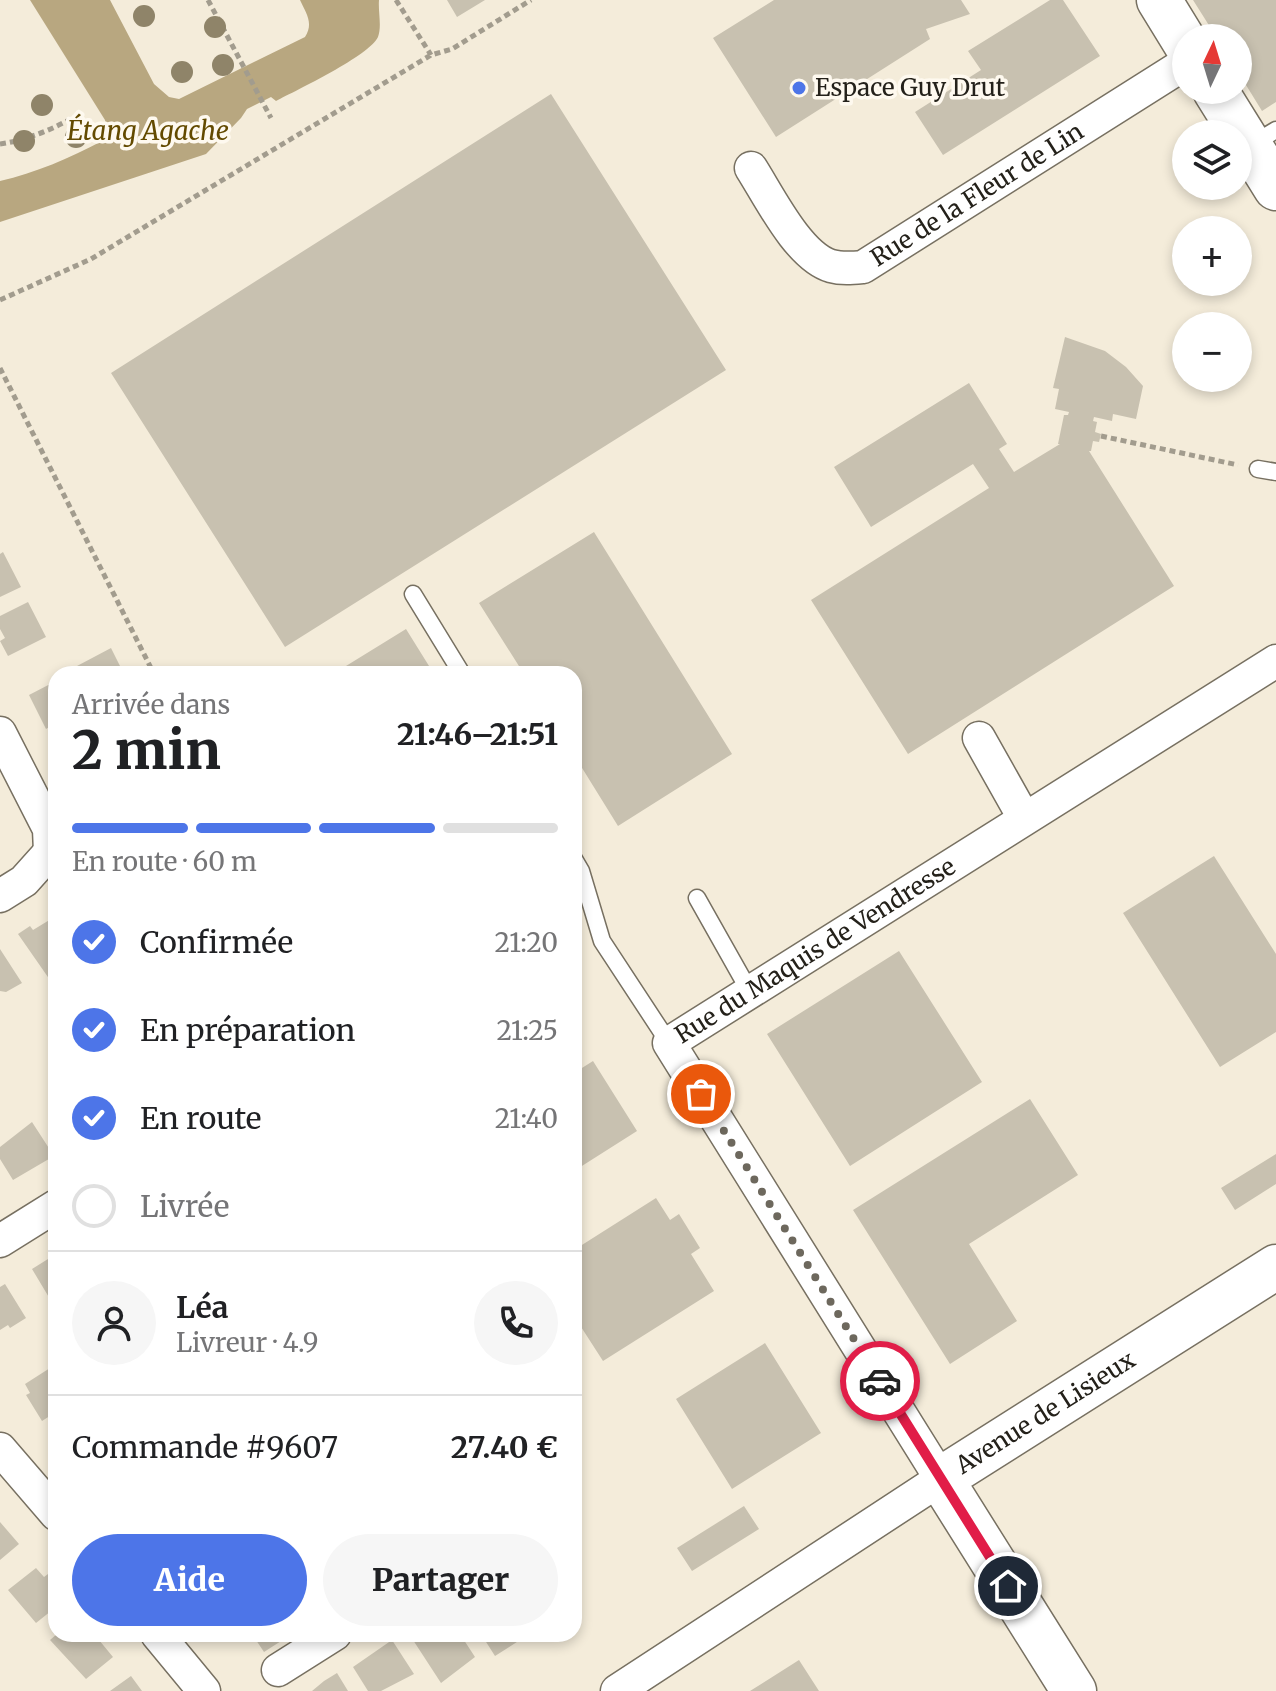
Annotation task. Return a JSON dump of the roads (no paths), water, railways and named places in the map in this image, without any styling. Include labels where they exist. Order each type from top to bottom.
[{"type":"main road","points":[[1159,0],[1174,24]]},
{"type":"main road","points":[[1229,104],[1263,138],[1276,188]]},
{"type":"main road","name":"Avenue de Lisieux","points":[[941,1479],[1276,1267]]},
{"type":"main road","points":[[941,1479],[1074,1691]]},
{"type":"street","name":"Rue de la Fleur de Lin","points":[[751,168],[802,245],[816,258],[829,266],[844,269],[863,267],[1172,72]]},
{"type":"street","name":"Rue du Maquis de Vendresse","points":[[941,1479],[669,1043],[1276,661]]},
{"type":"street","points":[[0,733],[48,827]]},
{"type":"street","points":[[979,738],[1024,818]]},
{"type":"street","points":[[0,896],[24,881],[48,858]]},
{"type":"street","points":[[0,1241],[48,1211]]},
{"type":"street","points":[[0,1449],[48,1505]]},
{"type":"street","name":"Avenue de Lisieux","points":[[617,1691],[941,1479]]},
{"type":"street","points":[[164,1642],[204,1691]]},
{"type":"street","points":[[278,1670],[322,1642]]},
{"type":"lane","points":[[1258,469],[1276,472]]},
{"type":"lane","points":[[413,594],[457,666]]},
{"type":"lane","points":[[582,874],[602,941],[669,1043]]},
{"type":"lane","points":[[697,898],[750,992]]},
{"type":"water","name":"Étang Agache","points":[[30,0],[110,0],[154,84],[169,97],[179,99],[305,37],[309,23],[300,0],[379,0],[380,28],[372,45],[347,63],[276,101],[271,97],[247,109],[206,154],[0,222],[0,181],[39,169],[102,141],[107,129],[105,120]]},
{"type":"place","name":"Espace Guy Drut","points":[[799,88]]}]
